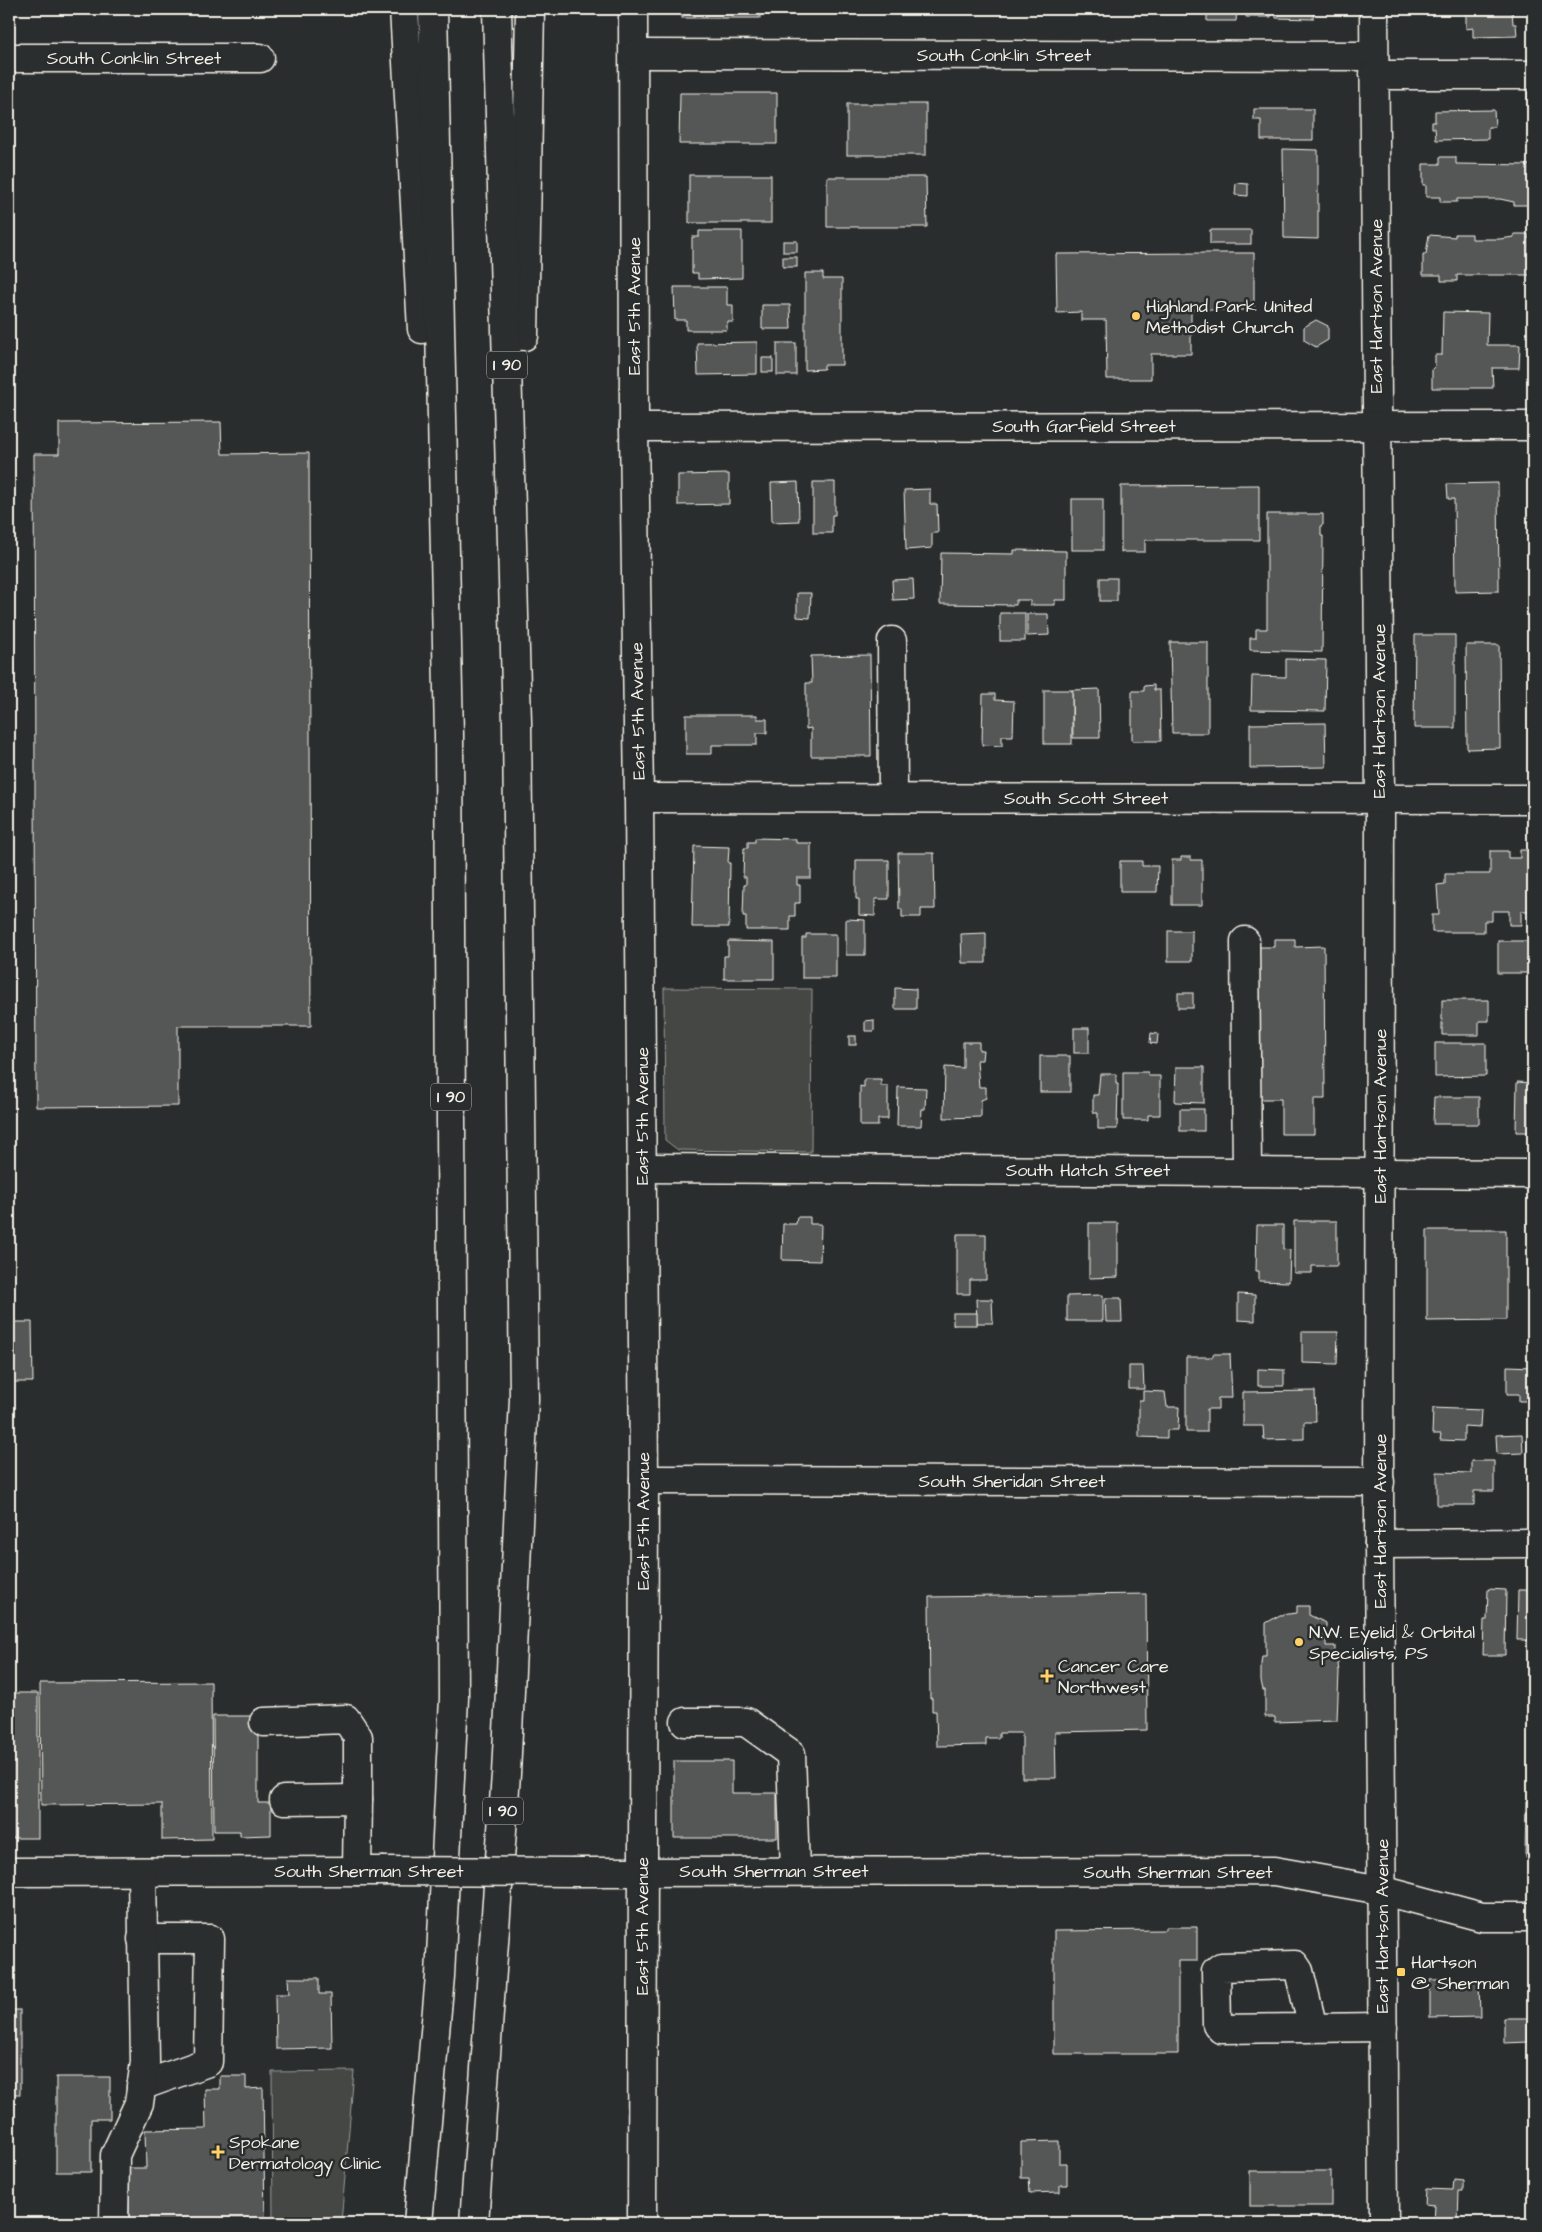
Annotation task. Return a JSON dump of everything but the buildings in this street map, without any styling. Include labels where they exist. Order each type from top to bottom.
[{"type":"main road","points":[[404,9],[413,188],[449,735]]},
{"type":"main road","name":"I 90","points":[[417,2223],[440,1976],[454,1698],[449,735],[433,9]]},
{"type":"main road","name":"I 90","points":[[474,2223],[506,1774],[523,1409],[516,722],[497,9]]},
{"type":"main road","points":[[516,722],[530,9]]},
{"type":"main road","name":"East 5th Avenue","points":[[633,9],[634,426],[644,1480],[641,1871],[642,2223]]},
{"type":"main road","name":"East Hartson Avenue","points":[[1374,9],[1380,798],[1379,1544],[1384,2223]]},
{"type":"main road","name":"South Conklin Street","points":[[634,54],[1374,66],[1533,75]]},
{"type":"main road","name":"South Conklin Street","points":[[9,58],[260,58]]},
{"type":"main road","name":"South Garfield Street","points":[[634,426],[1533,426]]},
{"type":"main road","points":[[892,641],[893,798]]},
{"type":"main road","name":"South Scott Street","points":[[639,798],[1533,799]]},
{"type":"main road","points":[[1245,941],[1247,1171]]},
{"type":"main road","name":"South Hatch Street","points":[[642,1168],[1533,1174]]},
{"type":"main road","name":"South Sheridan Street","points":[[644,1480],[1380,1482]]},
{"type":"main road","points":[[1379,1544],[1533,1543]]},
{"type":"main road","points":[[264,1722],[346,1719],[358,1737],[358,1800],[370,1871]]},
{"type":"main road","points":[[685,1722],[746,1722],[791,1754],[795,1871]]},
{"type":"main road","points":[[284,1800],[358,1800]]},
{"type":"main road","name":"South Sherman Street","points":[[9,1872],[1274,1871],[1381,1890],[1482,1917],[1533,1917]]},
{"type":"main road","points":[[114,2223],[115,2155],[138,2103],[145,2062],[142,1872]]},
{"type":"main road","points":[[141,2086],[208,2062],[210,1939],[142,1939]]},
{"type":"main road","points":[[1313,2028],[1383,2027]]},
{"type":"shaded area","points":[[664,988],[812,989],[811,1152],[678,1150],[665,1140]]},
{"type":"shaded area","points":[[354,2071],[341,2223],[273,2223],[272,2072]]},
{"type":"place","name":"Highland Park United Methodist Church","points":[[1136,316]]},
{"type":"place","name":"N.W. Eyelid & Orbital Specialists, PS","points":[[1299,1642]]},
{"type":"place","name":"Cancer Care Northwest","points":[[1047,1676]]},
{"type":"place","name":"Hartson @ Sherman","points":[[1401,1972]]},
{"type":"place","name":"Spokane Dermatology Clinic","points":[[218,2152]]}]
